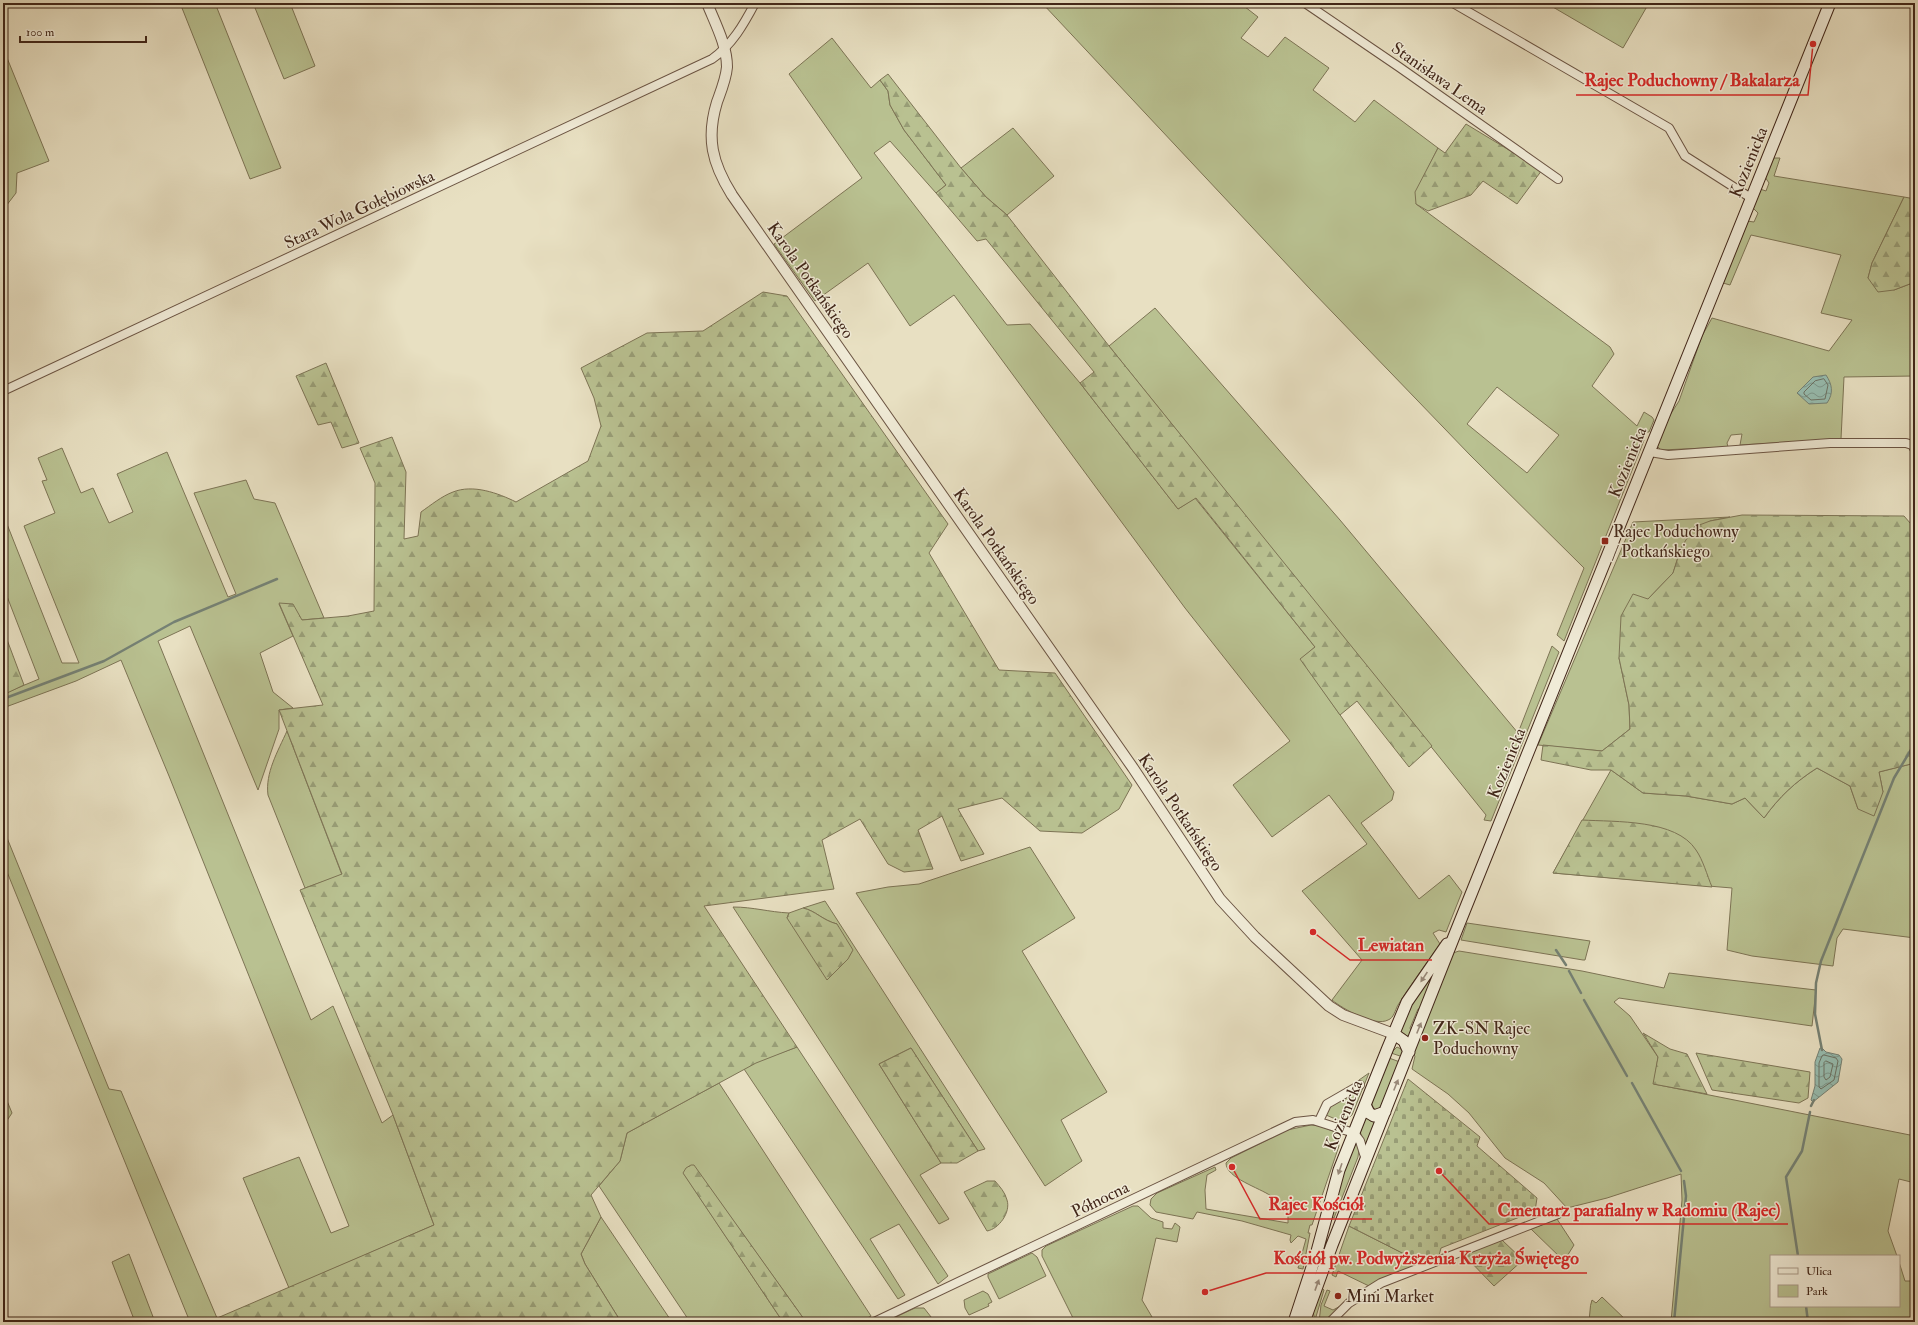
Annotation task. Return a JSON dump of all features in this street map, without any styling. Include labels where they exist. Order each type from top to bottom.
[{"type":"main road","name":"Kozienicka","points":[[1306,1320],[1366,1160],[1410,1052],[1455,934],[1830,3]]},
{"type":"main road","name":"Kozienicka","points":[[1294,1322],[1316,1255],[1333,1188],[1387,1050],[1407,1002],[1447,943],[1455,934]]},
{"type":"main road","points":[[1394,1034],[1404,1041],[1410,1052]]},
{"type":"main road","points":[[1387,1050],[1395,1043],[1404,1041]]},
{"type":"main road","points":[[1365,1105],[1369,1113],[1374,1116],[1385,1112]]},
{"type":"street","name":"Karola Potkańskiego","points":[[707,3],[725,51],[727,68],[711,126],[711,143],[720,174],[732,195],[1133,768],[1220,899],[1255,937],[1329,1006],[1343,1015],[1394,1034]]},
{"type":"street","points":[[725,51],[746,21],[755,3]]},
{"type":"street","name":"Stanisława Lema","points":[[1304,3],[1399,67],[1558,180]]},
{"type":"street","points":[[1453,3],[1669,128],[1685,156],[1751,198]]},
{"type":"street","name":"Stara Wola Gołębiowska","points":[[3,391],[451,183],[712,59],[725,51]]},
{"type":"street","points":[[1650,452],[1668,455],[1830,443],[1906,443],[1912,445],[1915,450]]},
{"type":"street","points":[[1372,1027],[1383,1038],[1387,1050]]},
{"type":"street","points":[[1319,1121],[1327,1104],[1360,1085]]},
{"type":"street","name":"Północna","points":[[874,1322],[1219,1160],[1287,1126],[1304,1121],[1319,1121],[1354,1133]]},
{"type":"street","points":[[1342,1129],[1349,1145]]},
{"type":"street","points":[[1354,1133],[1360,1142],[1366,1160]]},
{"type":"street","points":[[1330,1322],[1349,1303],[1381,1282],[1558,1214]]},
{"type":"green space","points":[[180,3],[215,3],[281,168],[250,179]]},
{"type":"green space","points":[[253,3],[290,3],[315,66],[284,79]]},
{"type":"green space","points":[[1042,3],[1240,3],[1258,17],[1241,38],[1268,57],[1285,37],[1329,68],[1313,90],[1355,122],[1374,100],[1438,148],[1427,170],[1416,204],[1610,347],[1614,354],[1592,386],[1637,426],[1644,412],[1654,420],[1649,432],[1643,432],[1641,438],[1644,440],[1641,448],[1564,641],[1557,635],[1584,568],[1470,455],[1310,289]],"holes":[[[1497,387],[1559,435],[1527,473],[1467,424]]]},
{"type":"green space","points":[[1546,3],[1649,3],[1623,48]]},
{"type":"green space","points":[[832,38],[871,88],[880,80],[888,91],[890,105],[904,130],[946,185],[936,193],[890,141],[874,153],[1007,325],[1030,324],[1080,383],[1178,509],[1195,498],[1315,647],[1301,659],[1394,792],[1392,800],[1361,823],[1419,899],[1449,875],[1462,892],[1446,932],[1439,930],[1433,933],[1440,944],[1408,989],[1390,1019],[1382,1022],[1367,1019],[1351,1012],[1332,1000],[1362,960],[1302,891],[1367,844],[1329,795],[1272,837],[1233,785],[1290,741],[1185,608],[954,295],[910,326],[868,263],[815,301],[774,244],[862,178],[789,74]]},
{"type":"green space","points":[[3,48],[49,161],[17,173],[16,193],[3,210]]},
{"type":"green space","points":[[888,74],[961,168],[986,197],[1007,215],[1109,346],[1432,746],[1409,767],[1357,701],[1340,715],[1300,659],[1315,647],[1196,498],[1178,509],[1080,383],[1094,372],[986,239],[977,241],[936,193],[946,185],[904,130],[890,105],[888,91],[880,80]]},
{"type":"green space","points":[[1466,124],[1542,170],[1517,204],[1483,181],[1471,195],[1428,211],[1416,204],[1415,192],[1438,148],[1445,153]]},
{"type":"green space","points":[[1013,128],[1054,176],[1007,215],[986,197],[961,168]]},
{"type":"green space","points":[[1773,158],[1780,158],[1774,176],[1904,197],[1872,263],[1868,278],[1894,290],[1915,282],[1915,376],[1844,377],[1841,439],[1740,445],[1742,434],[1731,435],[1727,443],[1728,447],[1661,450],[1657,446],[1670,415],[1679,401],[1702,336],[1712,318],[1829,351],[1852,320],[1821,313],[1841,255],[1751,235],[1730,285],[1723,283],[1747,221],[1754,222],[1758,213],[1753,208],[1760,189],[1766,191],[1769,183],[1765,177]]},
{"type":"green space","points":[[1904,197],[1915,199],[1915,282],[1894,290],[1878,292],[1868,278],[1872,263]]},
{"type":"green space","points":[[763,292],[787,296],[948,524],[929,553],[999,670],[1055,673],[1132,785],[1119,809],[1082,833],[1040,831],[1002,798],[958,809],[984,854],[961,861],[942,816],[918,830],[933,869],[904,872],[888,864],[860,819],[822,840],[834,889],[704,906],[797,1047],[756,1063],[627,1133],[620,1161],[591,1195],[601,1217],[581,1254],[585,1264],[621,1322],[208,1322],[434,1225],[393,1115],[300,890],[342,874],[279,710],[323,705],[279,603],[293,604],[302,620],[348,616],[374,611],[375,483],[360,448],[392,437],[406,472],[404,539],[418,536],[421,512],[441,498],[453,492],[477,489],[493,493],[516,502],[588,461],[601,426],[594,398],[581,368],[647,333],[703,331]]},
{"type":"green space","points":[[1155,308],[1340,520],[1518,733],[1552,646],[1559,652],[1491,821],[1484,820],[1486,815],[1109,346]]},
{"type":"green space","points":[[326,363],[359,443],[342,448],[331,422],[318,425],[296,376]]},
{"type":"green space","points":[[62,448],[81,493],[93,488],[109,523],[133,512],[117,474],[167,452],[228,597],[236,594],[194,493],[246,480],[254,499],[275,503],[324,618],[302,620],[279,604],[293,636],[260,653],[273,692],[293,708],[279,710],[279,729],[258,790],[190,626],[158,641],[311,1020],[333,1006],[382,1123],[393,1115],[434,1225],[289,1288],[243,1178],[299,1157],[331,1233],[349,1226],[121,660],[76,681],[3,708],[3,694],[39,679],[3,586],[3,514],[62,663],[79,663],[24,526],[55,513],[42,481],[47,480],[38,458]]},
{"type":"green space","points":[[1742,515],[1904,516],[1911,524],[1915,548],[1915,763],[1879,772],[1883,792],[1874,816],[1858,809],[1850,786],[1817,768],[1788,790],[1764,818],[1745,798],[1732,804],[1686,796],[1643,793],[1611,770],[1591,770],[1541,760],[1543,745],[1602,751],[1630,729],[1629,705],[1619,658],[1621,616],[1633,594],[1648,599],[1673,573],[1681,548],[1694,527],[1710,521]]},
{"type":"green space","points":[[1730,517],[1710,521],[1681,548],[1673,573],[1648,599],[1619,658],[1629,705],[1630,729],[1602,751],[1538,745],[1633,522]]},
{"type":"green space","points":[[3,629],[24,685],[5,694],[3,689]]},
{"type":"green space","points":[[287,731],[342,875],[305,888],[268,795],[268,779],[270,770]]},
{"type":"green space","points":[[1915,763],[1915,938],[1843,929],[1837,938],[1833,966],[1752,956],[1727,950],[1732,888],[1553,873],[1611,770],[1643,793],[1686,796],[1732,804],[1745,798],[1764,818],[1788,790],[1817,768],[1850,786],[1858,809],[1883,792],[1879,772]]},
{"type":"green space","points":[[1582,820],[1644,824],[1660,827],[1675,833],[1687,840],[1696,850],[1703,863],[1712,887],[1553,873]]},
{"type":"green space","points":[[3,828],[109,1089],[121,1091],[217,1318],[208,1322],[190,1322],[3,862]]},
{"type":"green space","points":[[1030,847],[1075,918],[1022,951],[1107,1092],[1061,1120],[1082,1161],[1045,1186],[856,893],[888,887],[919,884]]},
{"type":"green space","points":[[825,901],[985,1149],[978,1151],[911,1048],[879,1064],[941,1163],[920,1175],[949,1219],[939,1224],[733,907],[789,913],[787,918],[837,924],[803,908]]},
{"type":"green space","points":[[803,908],[837,924],[853,950],[848,959],[827,980],[787,918],[789,913]]},
{"type":"green space","points":[[1467,923],[1590,941],[1585,960],[1583,960],[1461,940]]},
{"type":"green space","points":[[1459,951],[1582,971],[1664,988],[1669,973],[1816,990],[1812,1026],[1619,998],[1614,1002],[1630,1016],[1658,1057],[1654,1084],[1915,1136],[1915,1183],[1899,1179],[1888,1231],[1897,1255],[1770,1255],[1770,1307],[1900,1307],[1900,1265],[1905,1281],[1915,1281],[1915,1322],[1671,1322],[1682,1200],[1681,1174],[1607,1198],[1567,1208],[1544,1183],[1505,1158],[1469,1113],[1448,1094],[1412,1069],[1415,1056],[1413,1054],[1453,953]]},
{"type":"green space","points":[[1429,979],[1432,981],[1423,1007],[1418,1009],[1410,1028],[1412,1033],[1410,1038],[1400,1031],[1412,1001]]},
{"type":"green space","points":[[1643,1033],[1670,1049],[1687,1054],[1707,1094],[1653,1084],[1658,1057]]},
{"type":"green space","points":[[797,1047],[948,1276],[938,1284],[899,1224],[870,1239],[905,1295],[898,1299],[744,1069],[756,1062]]},
{"type":"green space","points":[[1397,1047],[1403,1050],[1403,1057],[1391,1053]]},
{"type":"green space","points":[[911,1048],[978,1151],[957,1163],[941,1163],[879,1064]]},
{"type":"green space","points":[[1696,1053],[1810,1072],[1808,1098],[1799,1103],[1712,1090]]},
{"type":"green space","points":[[1389,1058],[1400,1062],[1380,1108],[1376,1110],[1371,1102]]},
{"type":"green space","points":[[1369,1073],[1363,1088],[1359,1080]]},
{"type":"green space","points":[[1408,1079],[1480,1137],[1477,1146],[1537,1198],[1535,1211],[1441,1248],[1438,1259],[1429,1258],[1424,1264],[1349,1226]]},
{"type":"green space","points":[[719,1083],[871,1316],[860,1322],[806,1322],[694,1166],[684,1174],[783,1322],[690,1322],[599,1186],[620,1161],[627,1133]]},
{"type":"green space","points":[[1363,1088],[1352,1115],[1346,1120],[1340,1121],[1326,1115],[1329,1106]]},
{"type":"green space","points":[[3,1091],[12,1113],[4,1125],[3,1122]]},
{"type":"green space","points":[[1366,1117],[1370,1121],[1376,1120],[1366,1145],[1360,1132]]},
{"type":"green space","points":[[1311,1125],[1320,1126],[1335,1132],[1334,1135],[1338,1139],[1339,1146],[1312,1225],[1310,1225],[1308,1233],[1310,1233],[1303,1269],[1298,1268],[1306,1239],[1298,1236],[1291,1243],[1291,1235],[1242,1221],[1197,1212],[1193,1219],[1156,1212],[1150,1205],[1151,1199],[1157,1193],[1215,1167],[1216,1170],[1207,1175],[1205,1190],[1206,1209],[1288,1223],[1288,1211],[1284,1207],[1271,1196],[1237,1178],[1227,1168],[1226,1163],[1231,1158],[1287,1130]]},
{"type":"green space","points":[[1356,1140],[1359,1149],[1358,1157],[1334,1218],[1331,1216],[1339,1186]]},
{"type":"green space","points":[[694,1165],[806,1322],[783,1322],[683,1173],[686,1168]]},
{"type":"green space","points":[[987,1181],[995,1181],[1005,1194],[1008,1205],[1006,1215],[1000,1223],[996,1227],[987,1231],[964,1192]]},
{"type":"green space","points":[[1133,1206],[1138,1206],[1151,1218],[1163,1222],[1163,1228],[1172,1229],[1175,1223],[1180,1227],[1177,1242],[1156,1238],[1142,1300],[1155,1322],[1075,1322],[1042,1256],[1042,1250],[1046,1246]]},
{"type":"green space","points":[[601,1217],[672,1322],[621,1322],[585,1264],[581,1254]]},
{"type":"green space","points":[[1557,1219],[1574,1245],[1564,1261],[1531,1229]]},
{"type":"green space","points":[[1349,1226],[1424,1264],[1369,1286],[1338,1271],[1336,1277],[1332,1275]]},
{"type":"green space","points":[[1502,1240],[1523,1260],[1494,1286],[1463,1254]]},
{"type":"green space","points":[[1032,1253],[1037,1257],[1046,1276],[999,1299],[988,1277],[988,1274]]},
{"type":"green space","points":[[129,1254],[155,1322],[135,1322],[112,1262]]},
{"type":"green space","points":[[1321,1287],[1324,1290],[1315,1320],[1313,1312]]},
{"type":"green space","points":[[1327,1290],[1330,1291],[1324,1306],[1333,1310],[1346,1303],[1327,1322],[1319,1322],[1321,1305]]},
{"type":"green space","points":[[983,1291],[988,1294],[992,1302],[988,1304],[989,1306],[969,1315],[965,1308],[964,1300]]},
{"type":"green space","points":[[1602,1297],[1628,1322],[1588,1322],[1592,1300],[1596,1303]]},
{"type":"green space","points":[[915,1308],[924,1308],[935,1322],[885,1322]]},
{"type":"water","points":[[1826,375],[1830,382],[1831,389],[1831,396],[1827,403],[1809,404],[1797,393],[1813,377]]},
{"type":"water","points":[[1820,1048],[1826,1052],[1839,1055],[1842,1059],[1838,1082],[1813,1102],[1811,1100],[1815,1086],[1815,1062]]},
{"type":"waterway","points":[[3,699],[104,661],[174,622],[277,579]]},
{"type":"waterway","points":[[1822,1050],[1815,1014],[1816,983],[1821,961],[1894,778],[1915,743]]},
{"type":"waterway","points":[[1556,950],[1566,965]]},
{"type":"waterway","points":[[1569,971],[1581,993]]},
{"type":"waterway","points":[[1584,1000],[1627,1076]]},
{"type":"waterway","points":[[1632,1083],[1681,1171]]},
{"type":"waterway","points":[[1811,1106],[1814,1100]]},
{"type":"waterway","points":[[1798,1255],[1786,1177],[1802,1151],[1810,1112]]},
{"type":"waterway","points":[[1674,1322],[1686,1196],[1684,1181]]},
{"type":"waterway","points":[[1806,1307],[1808,1322]]},
{"type":"place","name":"Rajec Poduchowny / Bakalarza","points":[[1813,44]]},
{"type":"place","name":"Rajec Poduchowny / Potkańskiego","points":[[1605,541]]},
{"type":"place","name":"Lewiatan","points":[[1313,932]]},
{"type":"place","name":"ZK-SN Rajec Poduchowny","points":[[1425,1038]]},
{"type":"place","name":"Rajec Kościół","points":[[1232,1167]]},
{"type":"place","name":"Cmentarz parafialny w Radomiu (Rajec)","points":[[1439,1171]]},
{"type":"place","name":"Kościół pw. Podwyższenia Krzyża Świętego","points":[[1205,1292]]},
{"type":"place","name":"Mini Market","points":[[1338,1296]]}]
